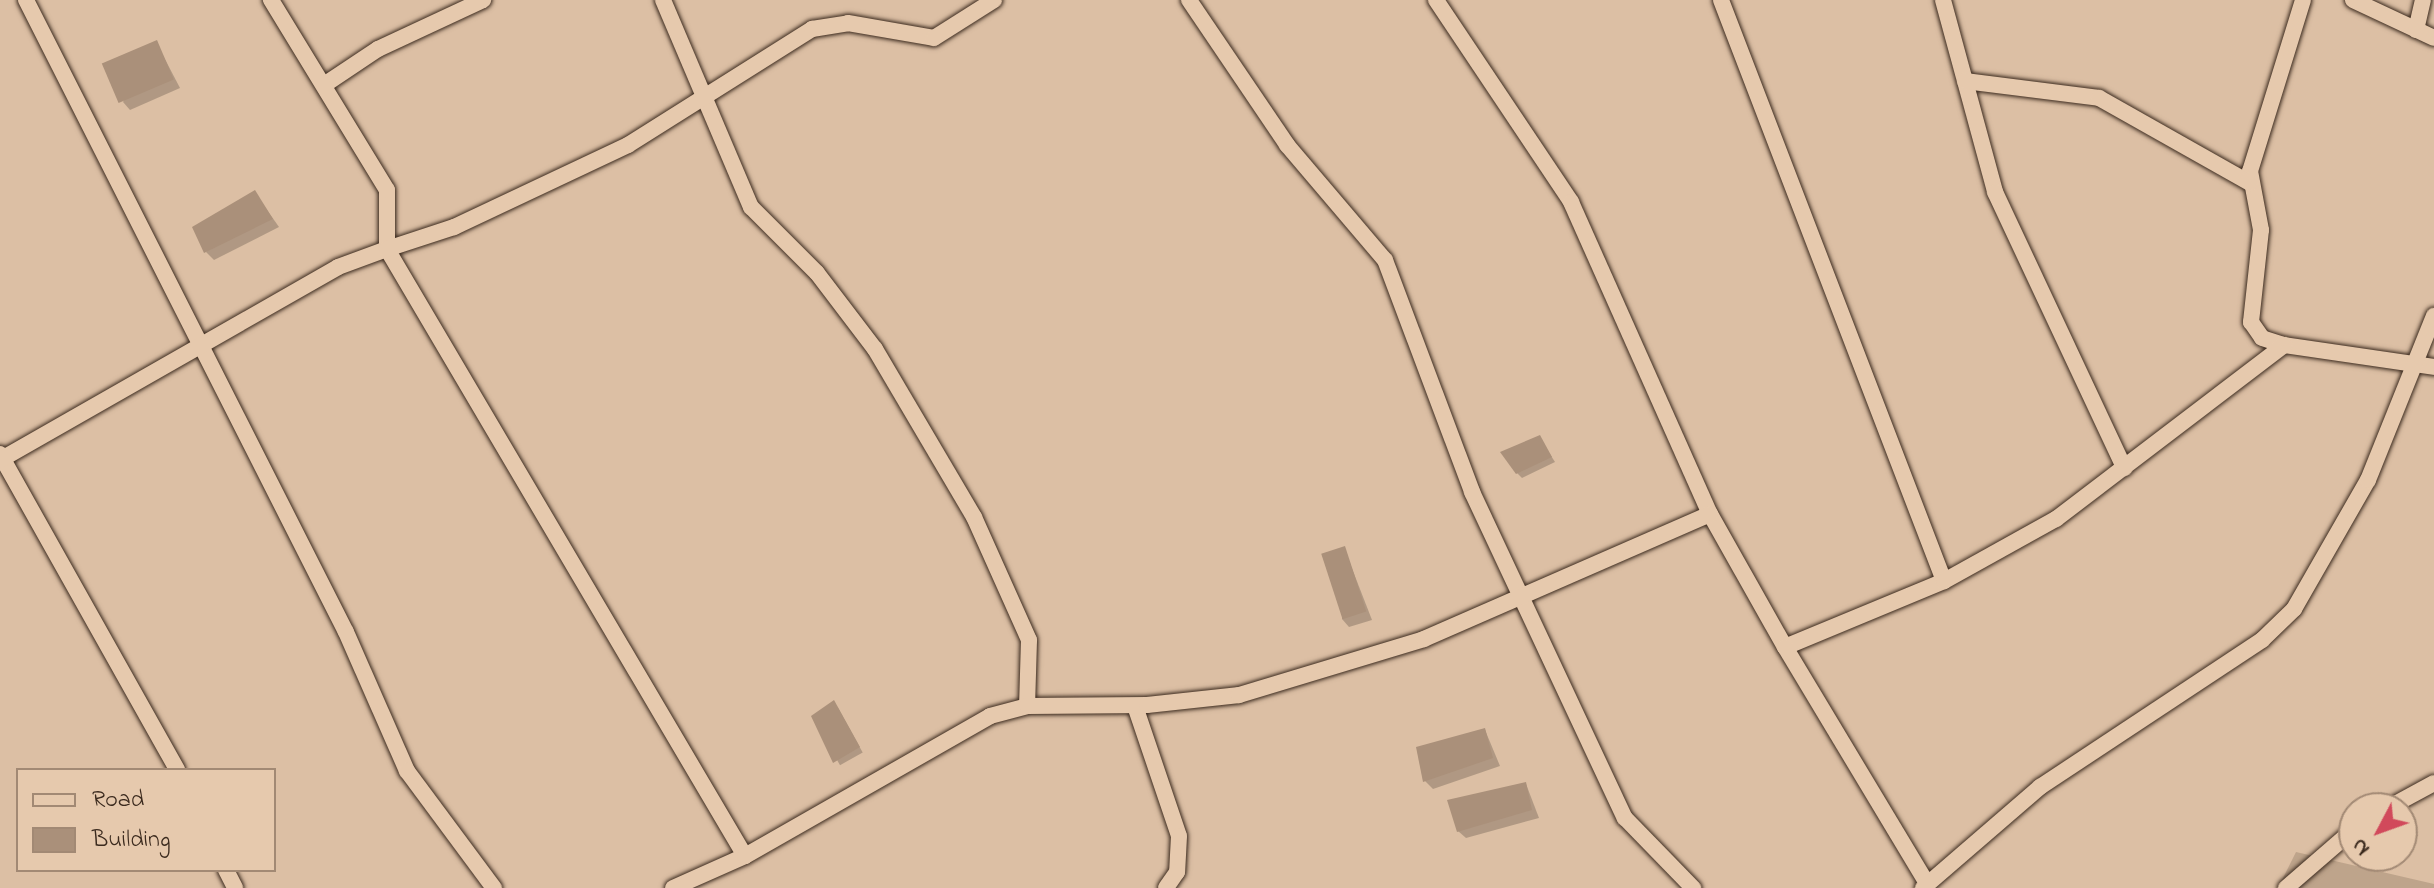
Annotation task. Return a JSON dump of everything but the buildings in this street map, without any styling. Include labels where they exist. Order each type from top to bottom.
[{"type":"street","points":[[26,0],[202,347],[407,771],[494,888]]},
{"type":"street","points":[[271,0],[387,190],[387,249],[745,856]]},
{"type":"street","points":[[324,85],[378,49],[483,0]]},
{"type":"street","points":[[663,0],[702,98],[751,207],[817,273],[875,349],[974,517],[1029,640],[1027,706]]},
{"type":"street","points":[[176,768],[1,457],[202,347],[338,267],[545,187],[702,98],[820,26],[848,23],[934,38],[994,0]]},
{"type":"street","points":[[1189,0],[1287,145],[1385,260],[1441,420],[1625,818],[1693,888]]},
{"type":"street","points":[[1436,0],[1571,202],[1710,514],[1925,886],[2052,778],[2262,640],[2288,615],[2319,575],[2361,494],[2434,316]]},
{"type":"street","points":[[1721,0],[1944,581]]},
{"type":"street","points":[[1943,0],[2007,222],[2124,468]]},
{"type":"street","points":[[2303,0],[2250,183],[2261,230],[2251,322],[2262,338],[2284,345],[2416,361],[2434,367]]},
{"type":"street","points":[[2353,0],[2434,38]]},
{"type":"street","points":[[2416,30],[2423,0]]},
{"type":"street","points":[[1965,81],[2099,98],[2250,183]]},
{"type":"street","points":[[1785,647],[1944,581],[2056,519],[2284,345]]},
{"type":"street","points":[[673,888],[745,856],[965,728],[1027,706],[1135,706],[1239,695],[1424,639],[1710,514]]},
{"type":"street","points":[[1135,706],[1179,836],[1177,872],[1166,888]]},
{"type":"street","points":[[2286,888],[2338,843]]},
{"type":"shaded area","points":[[2296,852],[2338,862],[2338,872],[2382,872],[2434,884],[2434,888],[2278,888]]}]
